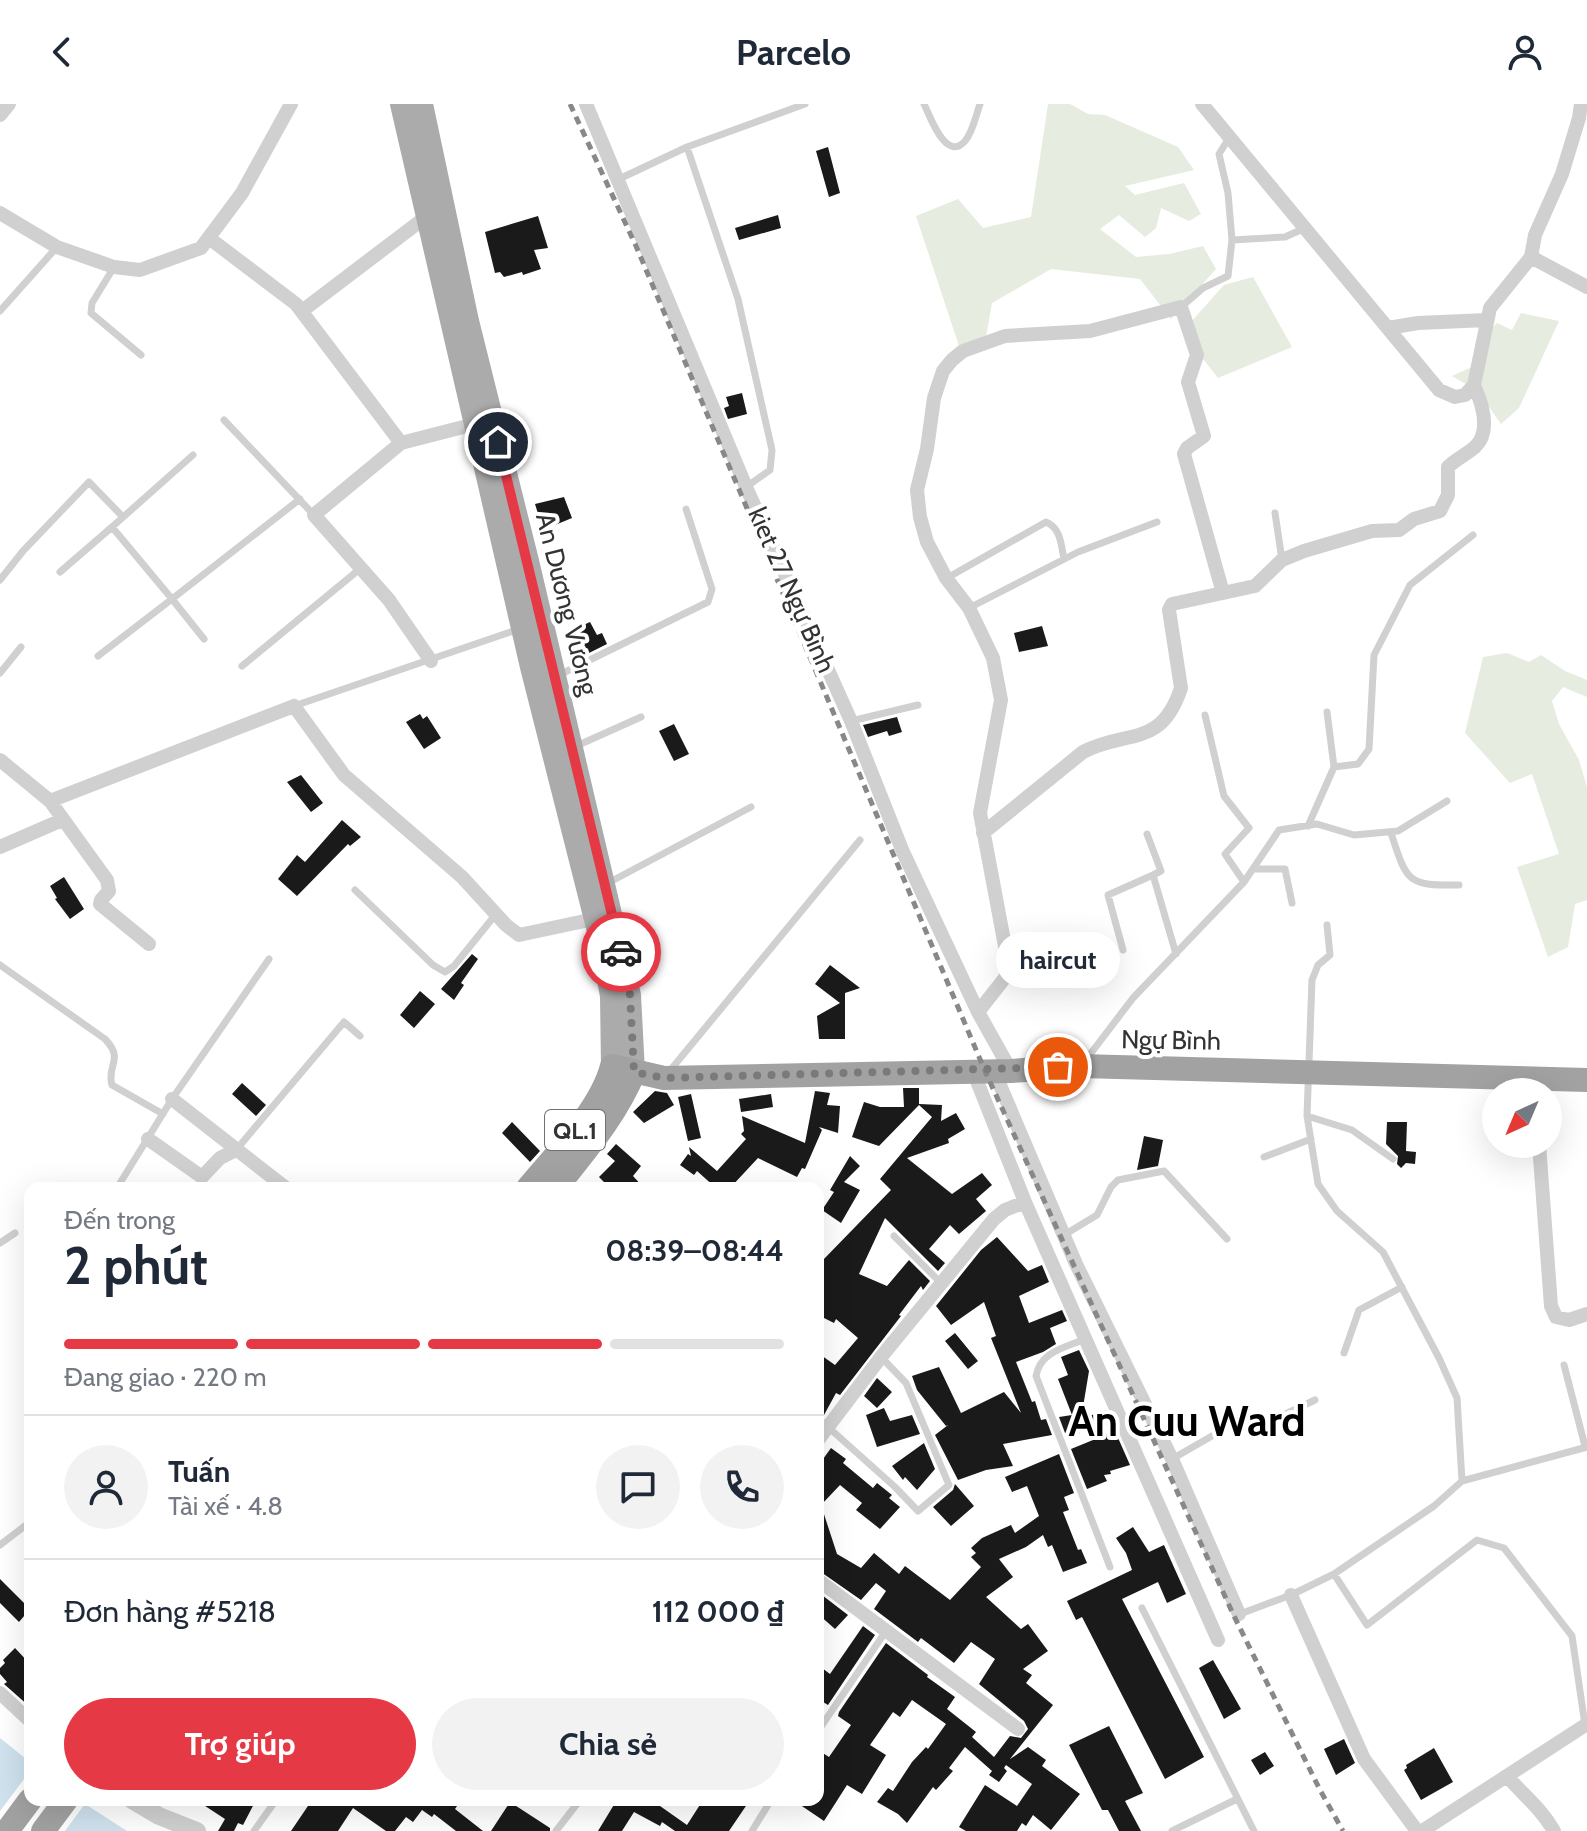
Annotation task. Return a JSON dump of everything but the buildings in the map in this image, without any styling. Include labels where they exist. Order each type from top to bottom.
[{"type":"highway","name":"Ngự Bình","points":[[623,1069],[664,1078],[993,1071],[1081,1066],[1307,1071],[1482,1083]]},
{"type":"highway","name":"QL.1","points":[[533,1182],[608,1082],[623,1069]]},
{"type":"highway","name":"QL.1","points":[[561,1182],[624,1098],[623,1069]]},
{"type":"highway","name":"Ngự Bình","points":[[1562,1083],[1587,1080]]},
{"type":"highway","points":[[7,1831],[26,1806]]},
{"type":"highway","points":[[43,1831],[62,1806]]},
{"type":"main road","name":"An Dương Vương","points":[[401,104],[475,424],[503,503],[556,677],[605,884],[630,995],[623,1069]]},
{"type":"main road","name":"An Dương Vương","points":[[422,104],[503,503],[522,628],[602,947],[623,1069]]},
{"type":"street","points":[[0,115],[9,104]]},
{"type":"street","points":[[0,213],[57,247],[114,267],[140,270],[201,248],[242,193],[291,104]]},
{"type":"street","name":"kiet 27 Ngự Bình","points":[[586,104],[746,487],[851,721],[903,852],[978,1012],[993,1071]]},
{"type":"street","points":[[1202,104],[1439,390],[1455,397],[1465,395],[1474,385],[1490,308],[1531,257],[1535,235],[1562,174],[1581,104]]},
{"type":"street","points":[[302,311],[427,216]]},
{"type":"street","points":[[209,238],[296,304],[401,443]]},
{"type":"street","points":[[1531,257],[1587,287]]},
{"type":"street","points":[[978,1012],[1008,974],[980,813],[1001,700],[993,658],[969,608],[946,578],[927,542],[917,490],[934,398],[943,371],[952,360],[963,351],[1005,336],[1090,331],[1181,307],[1197,355],[1188,382],[1204,436],[1187,448],[1184,454],[1223,593]]},
{"type":"street","points":[[1388,328],[1418,323],[1487,320]]},
{"type":"street","points":[[983,833],[1083,752],[1095,746],[1137,737],[1158,727],[1178,698],[1181,688],[1169,610],[1172,604],[1255,586],[1282,560],[1372,531],[1399,530],[1414,519],[1440,511],[1448,495],[1448,467],[1478,445],[1483,436],[1482,403],[1474,385]]},
{"type":"street","points":[[431,661],[402,617],[314,515],[401,443],[475,424]]},
{"type":"street","points":[[50,801],[294,706],[344,775],[462,877],[519,935],[594,919]]},
{"type":"street","points":[[0,760],[50,801],[107,880],[109,891],[100,904],[149,944]]},
{"type":"street","points":[[0,847],[62,820]]},
{"type":"street","points":[[993,1071],[1025,1202],[1218,1640]]},
{"type":"street","points":[[993,1071],[1064,1235],[1172,1459],[1236,1615]]},
{"type":"street","points":[[172,1099],[278,1182]]},
{"type":"street","points":[[148,1139],[202,1177],[220,1158],[236,1150]]},
{"type":"street","points":[[1540,1158],[1551,1306],[1556,1317],[1569,1320],[1587,1314]]},
{"type":"street","points":[[824,1421],[881,1357],[994,1219],[1005,1210],[1025,1202]]},
{"type":"street","points":[[824,1584],[1018,1729]]},
{"type":"street","points":[[1291,1595],[1364,1759],[1419,1831],[1586,1725]]},
{"type":"street","points":[[0,1693],[24,1715]]},
{"type":"street","points":[[1507,1776],[1542,1811],[1554,1831]]},
{"type":"street","points":[[142,1806],[197,1831]]},
{"type":"lane","points":[[619,179],[687,147],[805,104]]},
{"type":"lane","points":[[924,104],[941,139],[950,146],[957,146],[967,139],[980,104]]},
{"type":"lane","points":[[1181,307],[1203,288],[1228,276],[1232,240],[1228,193],[1219,154],[1229,137]]},
{"type":"lane","points":[[687,147],[738,299],[772,450],[770,470],[746,487]]},
{"type":"lane","points":[[1232,240],[1285,237],[1305,228]]},
{"type":"lane","points":[[0,311],[57,247]]},
{"type":"lane","points":[[114,267],[92,303],[91,313],[141,355]]},
{"type":"lane","points":[[224,420],[314,515]]},
{"type":"lane","points":[[60,572],[193,455]]},
{"type":"lane","points":[[0,580],[23,551],[89,482],[123,517]]},
{"type":"lane","points":[[98,656],[300,499]]},
{"type":"lane","points":[[556,677],[708,602],[712,589],[686,509]]},
{"type":"lane","points":[[1275,513],[1282,560]]},
{"type":"lane","points":[[946,578],[1046,522],[1058,531],[1064,559]]},
{"type":"lane","points":[[969,608],[1064,559],[1157,522]]},
{"type":"lane","points":[[112,527],[204,639]]},
{"type":"lane","points":[[1334,767],[1358,764],[1369,749],[1374,655],[1410,585],[1473,535]]},
{"type":"lane","points":[[242,666],[361,568]]},
{"type":"lane","points":[[294,706],[522,628]]},
{"type":"lane","points":[[0,673],[21,647]]},
{"type":"lane","points":[[851,721],[918,705]]},
{"type":"lane","points":[[1308,826],[1334,767],[1327,712]]},
{"type":"lane","points":[[1205,715],[1224,796],[1249,828],[1225,854],[1244,882]]},
{"type":"lane","points":[[573,747],[641,717]]},
{"type":"lane","points":[[1081,1066],[1133,998],[1244,882],[1279,830],[1317,824],[1354,835],[1391,833],[1447,801]]},
{"type":"lane","points":[[605,884],[751,807]]},
{"type":"lane","points":[[1391,833],[1400,862],[1409,876],[1423,886],[1459,885]]},
{"type":"lane","points":[[1123,950],[1108,895],[1161,871],[1147,834]]},
{"type":"lane","points":[[664,1078],[860,840]]},
{"type":"lane","points":[[1253,869],[1285,869],[1292,903]]},
{"type":"lane","points":[[1153,875],[1176,954]]},
{"type":"lane","points":[[355,890],[433,965],[445,972],[454,966],[496,914]]},
{"type":"lane","points":[[1327,925],[1330,955],[1318,965],[1312,980],[1307,1071],[1307,1116],[1318,1184],[1337,1211],[1383,1252],[1457,1398],[1462,1481]]},
{"type":"lane","points":[[121,1182],[172,1099],[269,959]]},
{"type":"lane","points":[[0,965],[105,1039],[116,1060],[110,1076],[112,1085],[163,1114]]},
{"type":"lane","points":[[236,1150],[344,1022],[360,1036]]},
{"type":"lane","points":[[1307,1116],[1352,1130],[1393,1159]]},
{"type":"lane","points":[[1264,1157],[1311,1139]]},
{"type":"lane","points":[[1064,1235],[1097,1215],[1111,1187],[1118,1180],[1164,1171],[1227,1239]]},
{"type":"lane","points":[[0,1243],[15,1233]]},
{"type":"lane","points":[[894,1236],[941,1283]]},
{"type":"lane","points":[[1344,1353],[1359,1310],[1402,1287]]},
{"type":"lane","points":[[1085,1339],[1046,1355],[1038,1365],[1036,1376],[1110,1567]]},
{"type":"lane","points":[[824,1423],[918,1511],[949,1485],[906,1383],[881,1357]]},
{"type":"lane","points":[[1236,1615],[1291,1595],[1334,1574],[1434,1506],[1462,1481],[1586,1446],[1564,1365]]},
{"type":"lane","points":[[1172,1459],[1250,1414],[1275,1419],[1315,1400]]},
{"type":"lane","points":[[0,1545],[24,1527]]},
{"type":"lane","points":[[1334,1574],[1367,1625],[1477,1540],[1504,1548],[1572,1636],[1586,1725]]},
{"type":"lane","points":[[1142,1608],[1254,1831]]},
{"type":"lane","points":[[824,1722],[887,1630]]},
{"type":"lane","points":[[1172,1831],[1237,1799]]},
{"type":"lane","points":[[254,1831],[272,1806]]},
{"type":"lane","points":[[556,1831],[575,1806]]},
{"type":"lane","points":[[752,1831],[767,1806]]},
{"type":"shaded area","points":[[1048,104],[1070,104],[1088,114],[1105,115],[1178,147],[1194,170],[1125,186],[1135,195],[1184,183],[1201,214],[1189,221],[1161,208],[1156,228],[1145,237],[1119,215],[1100,229],[1136,257],[1203,246],[1216,269],[1171,319],[1140,279],[1051,269],[992,303],[986,337],[959,346],[916,216],[958,199],[983,228],[1031,217]]},
{"type":"shaded area","points":[[1253,277],[1292,347],[1218,378],[1182,332],[1224,285]]},
{"type":"shaded area","points":[[1521,313],[1559,321],[1519,408],[1501,424],[1478,391],[1452,376],[1472,367],[1481,339],[1497,323],[1512,330]]},
{"type":"shaded area","points":[[1507,653],[1529,662],[1541,655],[1565,671],[1587,680],[1587,697],[1563,687],[1552,701],[1559,724],[1579,760],[1587,787],[1587,900],[1575,904],[1568,947],[1548,957],[1517,867],[1559,854],[1532,774],[1510,783],[1465,733],[1483,657]]},
{"type":"water","points":[[0,1738],[24,1757],[24,1806],[88,1806],[127,1831],[0,1831]]},
{"type":"pier","points":[[24,1779],[24,1806],[83,1806],[65,1831],[0,1831],[0,1811]]},
{"type":"railway","points":[[570,104],[636,246],[985,1071],[1234,1616],[1343,1831]]},
{"type":"way so far","points":[[621,952],[630,995],[634,1072],[664,1078],[1011,1071],[1058,1067]]},
{"type":"place","name":"haircut","points":[[1058,1067]]},
{"type":"district","name":"An Cuu Ward","points":[[1187,1421]]},
{"type":"route","points":[[498,442],[621,952]]}]
